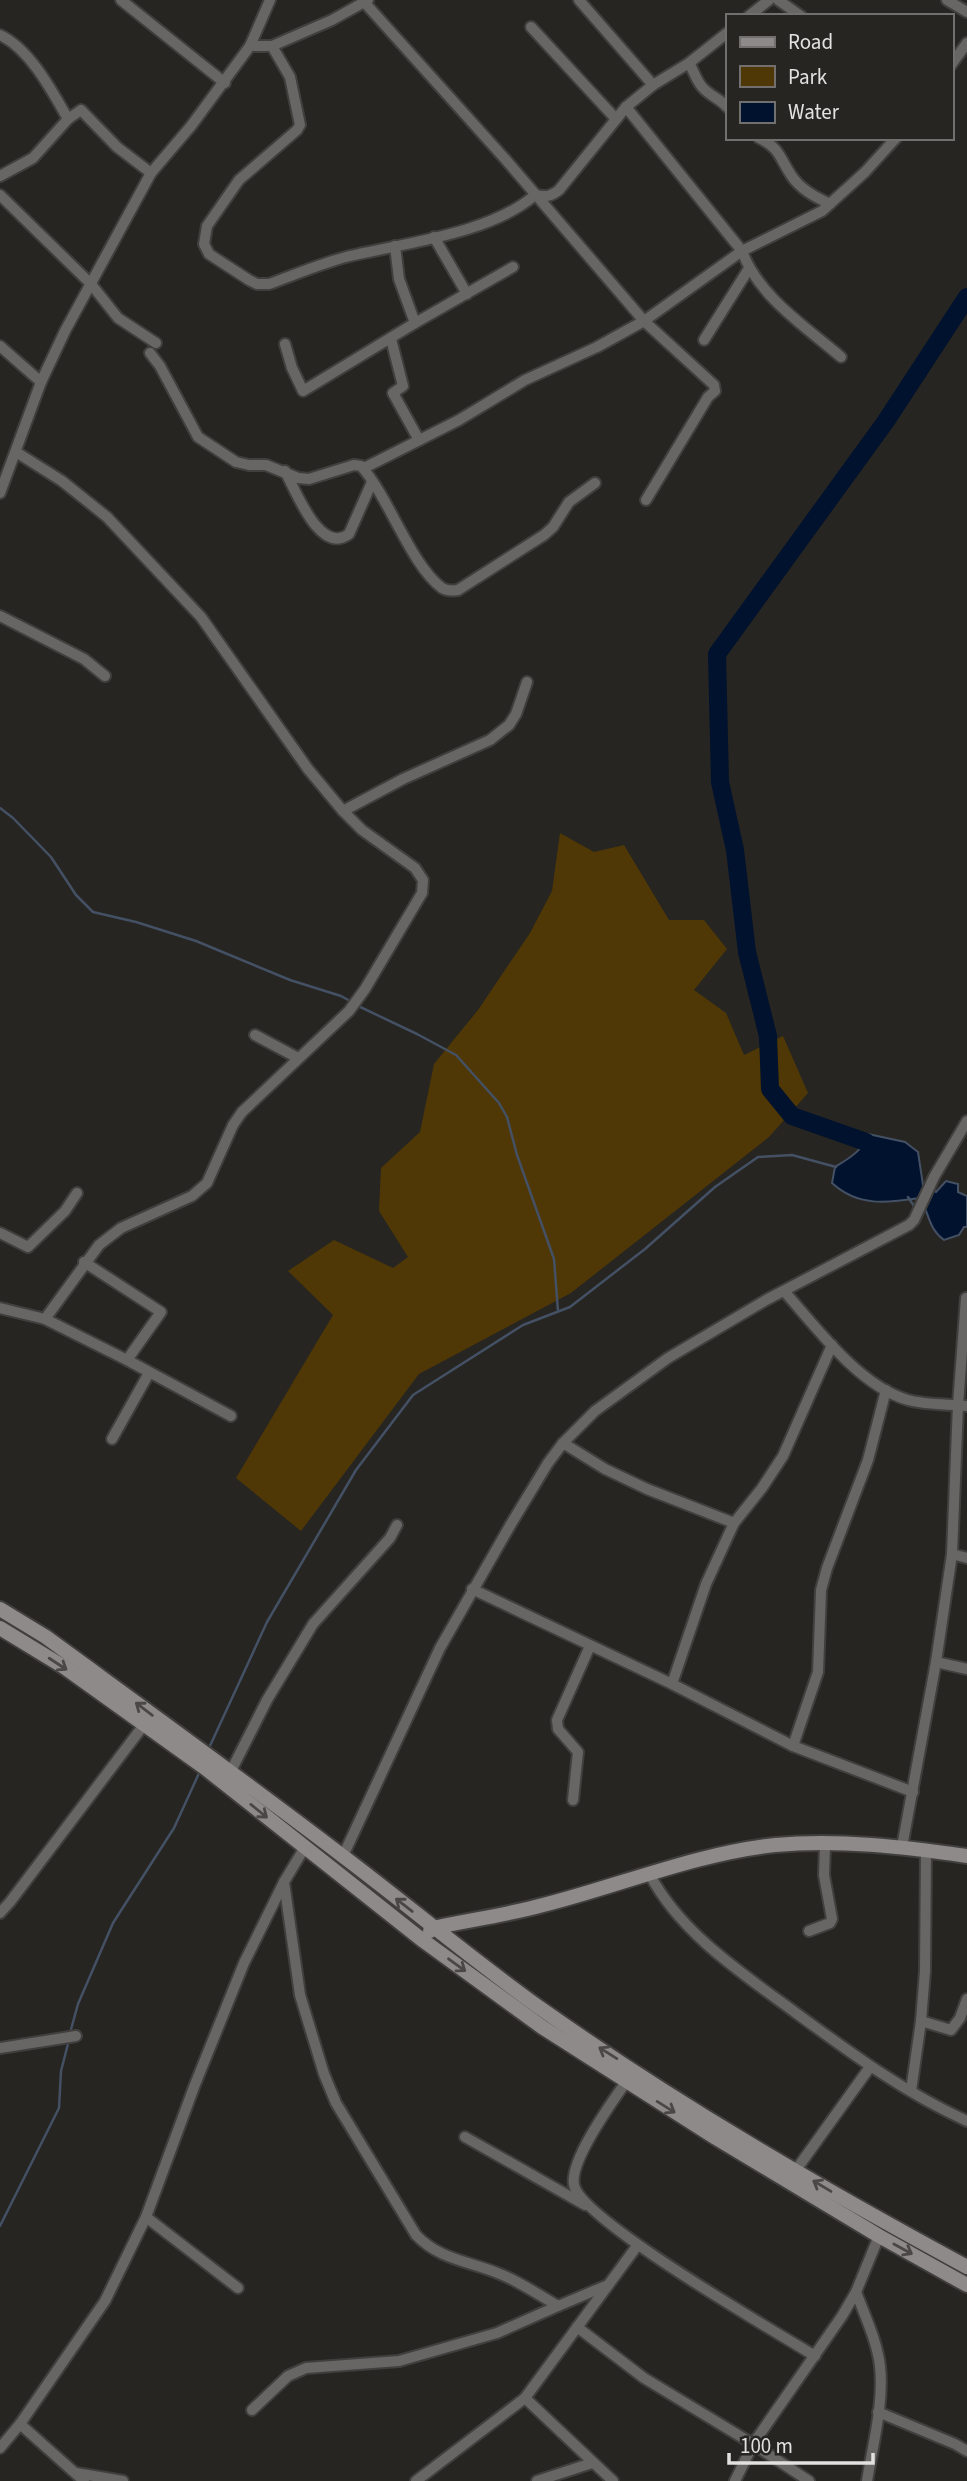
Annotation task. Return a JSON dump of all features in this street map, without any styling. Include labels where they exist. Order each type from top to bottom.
[{"type":"main road","points":[[0,1609],[46,1637],[202,1759],[305,1847],[421,1938],[542,2027],[626,2082],[865,2220],[967,2267]]},
{"type":"main road","points":[[0,1628],[64,1667],[143,1726],[230,1773],[343,1856],[540,2008],[796,2170],[865,2220],[879,2236],[967,2285]]},
{"type":"main road","points":[[421,1938],[433,1928],[542,1906],[733,1852],[774,1845],[902,1847],[967,1856]]},
{"type":"street","points":[[121,0],[225,83]]},
{"type":"street","points":[[0,493],[41,382],[151,173],[225,83],[250,46],[270,0]]},
{"type":"street","points":[[579,0],[653,85]]},
{"type":"street","points":[[752,14],[769,0]]},
{"type":"street","points":[[778,0],[799,14]]},
{"type":"street","points":[[947,0],[967,12]]},
{"type":"street","points":[[250,46],[272,46],[366,2],[644,321],[713,385],[715,391],[708,397],[646,500]]},
{"type":"street","points":[[531,27],[616,118]]},
{"type":"street","points":[[535,195],[545,197],[559,190],[626,107],[726,34]]},
{"type":"street","points":[[0,35],[9,39],[39,71],[68,119]]},
{"type":"street","points":[[953,62],[967,43]]},
{"type":"street","points":[[272,46],[290,77],[300,125],[239,180],[207,226],[204,244],[209,254],[249,280],[257,284],[269,284],[342,258],[434,237],[499,218],[518,209],[535,195]]},
{"type":"street","points":[[689,63],[706,91],[720,98],[726,106]]},
{"type":"street","points":[[626,107],[741,251],[748,270],[779,303],[841,358]]},
{"type":"street","points":[[0,176],[33,158],[68,119],[79,111],[83,111],[117,147],[151,173]]},
{"type":"street","points":[[762,140],[777,149],[791,176],[805,190],[830,204]]},
{"type":"street","points":[[364,468],[459,420],[524,380],[590,350],[644,321],[741,251],[822,212],[894,140]]},
{"type":"street","points":[[0,195],[91,284],[118,318],[156,343]]},
{"type":"street","points":[[434,237],[467,294]]},
{"type":"street","points":[[395,246],[399,279],[415,323]]},
{"type":"street","points":[[285,344],[303,391],[513,267]]},
{"type":"street","points":[[704,340],[748,270]]},
{"type":"street","points":[[391,339],[403,386],[393,393],[419,440]]},
{"type":"street","points":[[0,346],[41,382]]},
{"type":"street","points":[[150,354],[160,366],[198,437],[236,462],[266,465],[298,478],[309,479],[354,465],[364,468],[420,561],[438,583],[451,591],[458,590],[544,535],[553,527],[569,502],[596,483]]},
{"type":"street","points":[[16,452],[62,481],[107,517],[201,617],[308,769],[343,811],[362,830],[415,868],[423,880],[422,893],[349,1012],[242,1112],[233,1125],[207,1183],[192,1196],[121,1228],[99,1245],[45,1319]]},
{"type":"street","points":[[285,471],[316,527],[324,536],[333,539],[341,539],[349,534],[372,482]]},
{"type":"street","points":[[0,616],[84,659],[105,676]]},
{"type":"street","points":[[343,811],[403,779],[489,740],[509,725],[516,714],[527,682]]},
{"type":"street","points":[[255,1035],[298,1058]]},
{"type":"street","points":[[343,1856],[440,1648],[472,1589],[548,1463],[563,1443],[595,1411],[668,1358],[783,1291],[914,1220],[934,1177],[967,1121]]},
{"type":"street","points":[[0,1233],[28,1247],[65,1211],[77,1193]]},
{"type":"street","points":[[85,1262],[161,1312],[127,1360]]},
{"type":"street","points":[[783,1291],[832,1345],[864,1375],[886,1390],[908,1400],[962,1406]]},
{"type":"street","points":[[902,1847],[936,1662],[952,1554],[955,1458],[962,1406],[966,1298]]},
{"type":"street","points":[[0,1308],[45,1319],[231,1416]]},
{"type":"street","points":[[672,1684],[706,1584],[734,1523],[783,1456],[832,1345]]},
{"type":"street","points":[[112,1439],[149,1373]]},
{"type":"street","points":[[793,1746],[818,1672],[821,1590],[868,1460],[886,1390]]},
{"type":"street","points":[[563,1443],[605,1469],[647,1489],[734,1523]]},
{"type":"street","points":[[955,1458],[967,1460]]},
{"type":"street","points":[[230,1773],[267,1700],[313,1624],[390,1538],[397,1525]]},
{"type":"street","points":[[952,1554],[967,1558]]},
{"type":"street","points":[[472,1589],[672,1684],[793,1746],[913,1792]]},
{"type":"street","points":[[573,1800],[578,1752],[556,1725],[590,1646]]},
{"type":"street","points":[[936,1662],[967,1669]]},
{"type":"street","points":[[0,1913],[143,1726]]},
{"type":"street","points":[[809,1931],[830,1923],[832,1919],[824,1875],[825,1844]]},
{"type":"street","points":[[0,2448],[20,2424],[105,2301],[146,2217],[244,1963],[284,1882],[305,1847]]},
{"type":"street","points":[[911,2091],[925,1971],[926,1850]]},
{"type":"street","points":[[650,1875],[670,1908],[726,1961],[870,2067],[966,2120]]},
{"type":"street","points":[[284,1882],[300,1994],[324,2074],[336,2104],[416,2235],[428,2248],[444,2256],[502,2274],[558,2306]]},
{"type":"street","points":[[921,2021],[951,2030],[956,2025],[967,1999]]},
{"type":"street","points":[[0,2048],[76,2036]]},
{"type":"street","points":[[796,2170],[870,2067]]},
{"type":"street","points":[[587,2206],[573,2186],[574,2171],[597,2124],[626,2082]]},
{"type":"street","points":[[465,2137],[587,2206],[637,2246],[816,2356]]},
{"type":"street","points":[[146,2217],[238,2288]]},
{"type":"street","points":[[735,2481],[753,2444],[816,2356],[856,2292],[879,2236]]},
{"type":"street","points":[[416,2481],[428,2477],[525,2398],[637,2246]]},
{"type":"street","points":[[252,2410],[288,2376],[306,2368],[399,2361],[497,2333],[608,2285]]},
{"type":"street","points":[[856,2292],[880,2367],[878,2412],[867,2481]]},
{"type":"street","points":[[577,2327],[644,2378],[809,2481]]},
{"type":"street","points":[[525,2398],[613,2481]]},
{"type":"street","points":[[878,2412],[967,2451]]},
{"type":"street","points":[[20,2424],[80,2477],[123,2481]]},
{"type":"street","points":[[537,2481],[592,2463]]},
{"type":"green space","points":[[560,833],[594,852],[624,845],[669,920],[704,920],[727,949],[694,990],[726,1013],[744,1055],[783,1036],[808,1093],[769,1137],[571,1293],[419,1374],[301,1531],[236,1478],[333,1315],[288,1271],[334,1240],[393,1268],[408,1257],[379,1211],[381,1168],[420,1132],[434,1064],[478,1010],[530,933],[552,891]]},
{"type":"water","points":[[868,1134],[905,1142],[918,1152],[923,1185],[936,1192],[946,1181],[958,1184],[958,1192],[967,1196],[967,1227],[964,1227],[959,1235],[944,1240],[932,1226],[920,1198],[885,1202],[863,1200],[842,1191],[832,1183],[835,1167],[859,1149]]},
{"type":"waterway","points":[[866,1142],[792,1116],[770,1089],[768,1036],[747,952],[735,850],[720,782],[717,654],[886,421],[967,297]]},
{"type":"waterway","points":[[0,808],[51,857],[76,895],[93,912],[196,941],[290,980],[350,1001]]},
{"type":"waterway","points":[[356,1005],[456,1055],[499,1103],[507,1117],[517,1155],[554,1259],[558,1311]]},
{"type":"waterway","points":[[209,1748],[267,1622],[356,1470],[413,1395],[523,1325],[570,1307],[645,1249],[715,1187],[758,1157],[792,1155],[836,1167]]},
{"type":"waterway","points":[[908,1197],[916,1209]]},
{"type":"waterway","points":[[70,2033],[78,2004],[113,1923],[174,1828],[200,1771]]},
{"type":"waterway","points":[[0,2226],[59,2108],[61,2071],[69,2040]]}]
